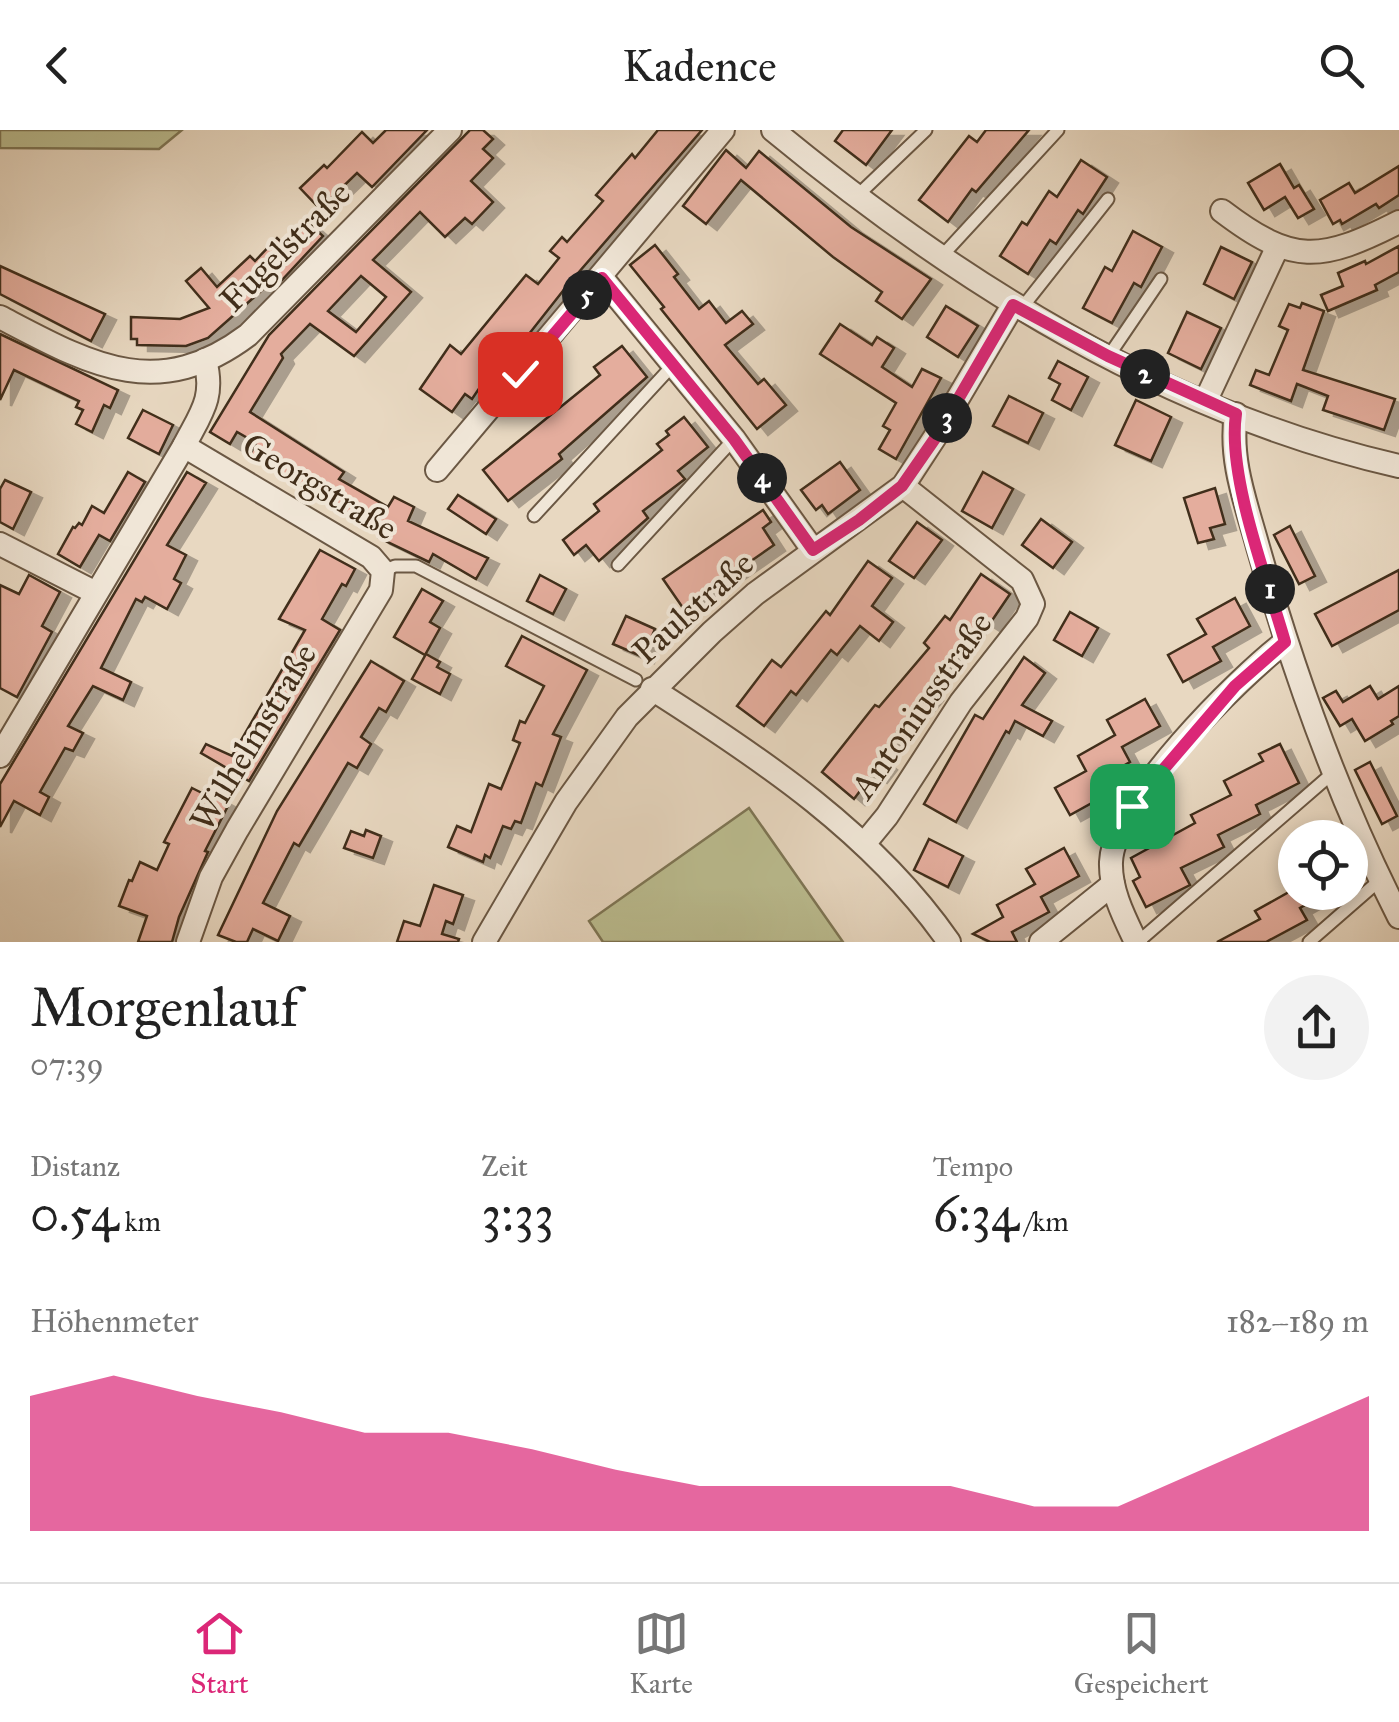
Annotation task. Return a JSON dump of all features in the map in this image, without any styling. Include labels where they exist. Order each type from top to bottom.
[{"type":"street","name":"Fugelstraße","points":[[205,360],[228,350],[258,325],[450,130]]},
{"type":"street","points":[[437,470],[723,130]]},
{"type":"street","points":[[777,131],[857,197],[1017,307],[1204,402],[1327,448],[1399,466]]},
{"type":"street","points":[[1222,212],[1277,248],[1312,254],[1364,240],[1399,222]]},
{"type":"street","points":[[1204,402],[1277,248]]},
{"type":"street","points":[[602,278],[734,439],[813,550]]},
{"type":"street","name":"Paulstraße","points":[[484,942],[644,685],[813,550],[902,486],[1017,307]]},
{"type":"street","points":[[0,317],[66,351],[116,369],[155,370],[205,360],[210,382],[209,396],[184,446],[0,756]]},
{"type":"street","points":[[1236,414],[1232,439],[1237,472],[1285,642],[1335,772],[1388,883],[1399,918]]},
{"type":"street","name":"Georgstraße","points":[[184,446],[372,557],[383,571]]},
{"type":"street","name":"Antoniusstraße","points":[[864,844],[887,816],[961,702],[1027,618],[1033,604],[1022,580],[902,486]]},
{"type":"street","points":[[0,544],[96,593]]},
{"type":"street","name":"Wilhelmstraße","points":[[188,942],[212,877],[381,590],[383,571]]},
{"type":"street","points":[[1137,942],[1113,884],[1111,861],[1115,839],[1132,806],[1235,686],[1285,642]]},
{"type":"street","name":"Georgstraße","points":[[644,685],[739,744],[864,844],[898,876],[949,942]]},
{"type":"street","points":[[1040,942],[1113,884]]},
{"type":"lane","points":[[857,197],[926,130]]},
{"type":"lane","points":[[941,257],[1058,130]]},
{"type":"lane","points":[[1017,307],[1108,199]]},
{"type":"lane","points":[[1108,356],[1161,280]]},
{"type":"lane","points":[[534,516],[674,365]]},
{"type":"lane","points":[[618,565],[734,439]]},
{"type":"lane","name":"Georgstraße","points":[[383,571],[395,566],[416,566],[644,685]]},
{"type":"lane","points":[[1137,942],[1335,772]]},
{"type":"lane","points":[[1309,942],[1388,883]]},
{"type":"green space","points":[[0,130],[182,130],[159,149],[0,148]]},
{"type":"green space","points":[[749,808],[843,942],[603,942],[589,921]]},
{"type":"building","points":[[386,130],[427,130],[372,187],[357,173],[320,209],[300,188],[324,165],[327,168],[362,132],[373,143]]},
{"type":"building","points":[[470,130],[483,130],[493,139],[483,149],[493,158],[471,181],[493,202],[472,224],[465,218],[445,237],[420,212],[373,260],[411,292],[354,356],[310,324],[281,354],[283,358],[250,412],[344,472],[339,479],[388,507],[394,497],[414,507],[408,521],[488,558],[476,579],[433,554],[429,562],[379,538],[381,533],[250,455],[256,443],[237,432],[230,444],[210,432],[269,335]],"holes":[[[361,276],[386,297],[356,332],[328,311]]]},
{"type":"building","points":[[658,130],[702,130],[566,287],[503,367],[497,362],[472,399],[465,394],[452,412],[420,389],[450,345],[461,354],[526,275],[538,284],[559,258],[550,251],[562,237],[567,242],[603,201],[596,195]]},
{"type":"building","points":[[843,130],[892,130],[866,165],[835,141]]},
{"type":"building","points":[[986,130],[1029,130],[976,192],[972,189],[948,222],[919,200],[969,136],[977,142]]},
{"type":"building","points":[[726,150],[746,168],[759,151],[851,227],[931,279],[902,319],[876,301],[882,292],[833,257],[741,180],[706,224],[683,206]]},
{"type":"building","points":[[1081,160],[1107,177],[1083,214],[1078,210],[1056,244],[1050,240],[1028,274],[1000,256],[1049,191],[1057,197]]},
{"type":"building","points":[[1280,164],[1294,188],[1299,185],[1314,209],[1298,218],[1285,197],[1264,210],[1248,183]]},
{"type":"building","points":[[1399,166],[1399,195],[1379,208],[1376,204],[1342,224],[1340,220],[1333,224],[1320,200],[1349,183],[1355,193]]},
{"type":"building","points":[[304,219],[323,236],[282,280],[278,276],[208,338],[186,346],[137,345],[137,339],[131,339],[131,317],[180,319],[209,308],[186,281],[201,268],[217,287],[250,256],[255,261],[277,238],[282,243]]},
{"type":"building","points":[[1133,231],[1162,247],[1141,287],[1134,283],[1112,323],[1083,308],[1105,267],[1112,271]]},
{"type":"building","points":[[655,245],[699,309],[709,301],[726,323],[742,311],[753,324],[725,345],[758,384],[764,379],[786,405],[757,429],[630,265]]},
{"type":"building","points":[[1399,246],[1399,272],[1375,285],[1377,290],[1328,311],[1321,295],[1343,286],[1338,273],[1365,261],[1366,264]]},
{"type":"building","points":[[1221,247],[1252,262],[1234,299],[1204,284]]},
{"type":"building","points":[[0,266],[105,314],[91,341],[0,294]]},
{"type":"building","points":[[1302,303],[1324,311],[1303,370],[1395,399],[1384,430],[1323,410],[1328,396],[1297,384],[1291,401],[1250,385],[1256,370],[1269,375],[1288,330],[1279,326],[1289,304],[1300,308]]},
{"type":"building","points":[[946,306],[978,326],[958,357],[927,337]]},
{"type":"building","points":[[1187,312],[1221,328],[1201,369],[1168,353]]},
{"type":"building","points":[[840,324],[872,345],[877,337],[894,348],[882,367],[912,387],[922,369],[941,378],[896,459],[879,449],[890,430],[883,426],[896,403],[820,354]]},
{"type":"building","points":[[0,334],[118,390],[110,408],[104,405],[92,432],[76,424],[83,410],[76,407],[79,401],[14,370],[0,400]]},
{"type":"building","points":[[622,346],[647,377],[559,454],[562,459],[508,501],[483,470],[600,375],[594,367]]},
{"type":"building","points":[[1058,361],[1088,377],[1071,410],[1052,400],[1060,384],[1049,378]]},
{"type":"building","points":[[1009,396],[1043,413],[1028,443],[993,426]]},
{"type":"building","points":[[1136,400],[1171,417],[1151,461],[1115,445]]},
{"type":"building","points":[[143,410],[173,425],[159,454],[128,438]]},
{"type":"building","points":[[684,417],[708,447],[678,471],[685,479],[643,511],[648,518],[599,561],[586,545],[574,555],[563,540],[599,511],[594,504],[662,450],[657,444]]},
{"type":"building","points":[[840,462],[860,490],[828,514],[822,505],[816,510],[801,490]]},
{"type":"building","points":[[128,472],[145,482],[110,541],[99,535],[80,567],[58,554],[73,527],[82,525],[92,506],[104,513]]},
{"type":"building","points":[[187,472],[206,483],[167,545],[186,555],[174,579],[181,583],[167,609],[145,597],[142,602],[136,599],[101,668],[131,682],[123,700],[93,686],[68,726],[83,733],[73,751],[65,748],[40,792],[49,797],[40,815],[14,801],[0,827],[0,784]]},
{"type":"building","points":[[983,472],[1013,489],[992,528],[962,511]]},
{"type":"building","points":[[5,480],[31,492],[13,529],[0,522],[0,489]]},
{"type":"building","points":[[1215,488],[1225,524],[1210,528],[1214,539],[1198,543],[1184,498]]},
{"type":"building","points":[[458,495],[496,519],[486,534],[448,509]]},
{"type":"building","points":[[763,510],[771,522],[763,528],[774,545],[683,608],[663,579]]},
{"type":"building","points":[[1041,519],[1072,542],[1053,568],[1022,545]]},
{"type":"building","points":[[917,522],[942,540],[914,578],[889,561]]},
{"type":"building","points":[[1290,526],[1315,576],[1299,584],[1274,535]]},
{"type":"building","points":[[320,550],[355,569],[322,619],[340,630],[249,781],[201,753],[206,744],[232,756],[305,630],[279,619]]},
{"type":"building","points":[[868,561],[892,578],[872,606],[893,622],[879,641],[860,626],[837,655],[831,650],[796,695],[791,691],[764,726],[737,706],[772,660],[781,667],[826,611],[830,615]]},
{"type":"building","points":[[1399,570],[1399,610],[1332,646],[1315,614]]},
{"type":"building","points":[[981,574],[1010,594],[989,625],[981,620],[936,676],[927,691],[932,695],[914,716],[911,713],[878,758],[886,764],[854,799],[822,772],[875,705],[879,707],[929,648],[924,643],[945,616],[950,620]]},
{"type":"building","points":[[29,575],[60,592],[42,626],[52,632],[17,697],[0,688],[0,585],[19,594]]},
{"type":"building","points":[[540,575],[566,589],[553,614],[527,601]]},
{"type":"building","points":[[422,589],[443,601],[430,622],[440,628],[425,655],[394,637]]},
{"type":"building","points":[[1235,598],[1250,626],[1213,647],[1221,661],[1183,682],[1168,655],[1206,634],[1197,619]]},
{"type":"building","points":[[1070,612],[1098,628],[1082,656],[1054,640]]},
{"type":"building","points":[[626,616],[655,629],[643,657],[613,644]]},
{"type":"building","points":[[522,636],[587,670],[553,734],[561,737],[542,786],[536,783],[521,823],[515,821],[511,829],[503,826],[490,858],[485,855],[483,862],[448,847],[457,826],[471,832],[489,784],[501,789],[520,743],[513,740],[520,721],[525,723],[544,686],[506,666]]},
{"type":"building","points":[[426,654],[450,674],[440,694],[412,679]]},
{"type":"building","points":[[1024,657],[1045,673],[1022,705],[1052,721],[1043,736],[1015,721],[956,822],[924,804],[975,715],[983,719]]},
{"type":"building","points":[[371,661],[404,681],[386,712],[379,708],[361,737],[371,744],[357,768],[348,763],[299,846],[294,843],[263,903],[290,916],[278,941],[253,929],[247,942],[218,935],[277,811]]},
{"type":"building","points":[[1370,686],[1378,699],[1399,686],[1399,716],[1365,741],[1352,719],[1340,726],[1323,698],[1336,691],[1343,702]]},
{"type":"building","points":[[1145,699],[1160,726],[1122,747],[1130,762],[1100,779],[1108,794],[1070,815],[1055,788],[1086,771],[1078,756],[1115,735],[1107,720]]},
{"type":"building","points":[[1280,744],[1299,783],[1256,805],[1260,814],[1218,835],[1224,847],[1181,868],[1190,885],[1146,907],[1133,881],[1140,877],[1131,858],[1195,823],[1191,815],[1231,795],[1224,781],[1263,761],[1259,754]]},
{"type":"building","points":[[1370,762],[1397,816],[1382,824],[1355,770]]},
{"type":"building","points":[[192,788],[229,804],[205,851],[208,852],[172,942],[138,942],[147,916],[119,906],[140,862],[157,870],[169,844],[164,842]]},
{"type":"building","points":[[366,830],[381,836],[373,858],[344,848],[351,831],[364,836]]},
{"type":"building","points":[[929,839],[963,856],[948,887],[914,870]]},
{"type":"building","points":[[1064,848],[1079,876],[1041,897],[1049,912],[1012,932],[1017,942],[990,942],[973,934],[1003,917],[997,905],[1035,884],[1026,869]]},
{"type":"building","points":[[434,885],[463,895],[453,924],[446,921],[442,934],[459,939],[458,942],[397,942],[404,921],[420,926]]},
{"type":"building","points":[[1278,898],[1278,910],[1301,910],[1307,920],[1266,942],[1217,942],[1260,919],[1255,911]]},
{"type":"route","points":[[520,374],[602,278],[734,439],[813,550],[902,486],[936,437],[1013,305],[1108,356],[1236,414],[1232,439],[1237,472],[1285,642],[1235,686],[1132,806]]}]
